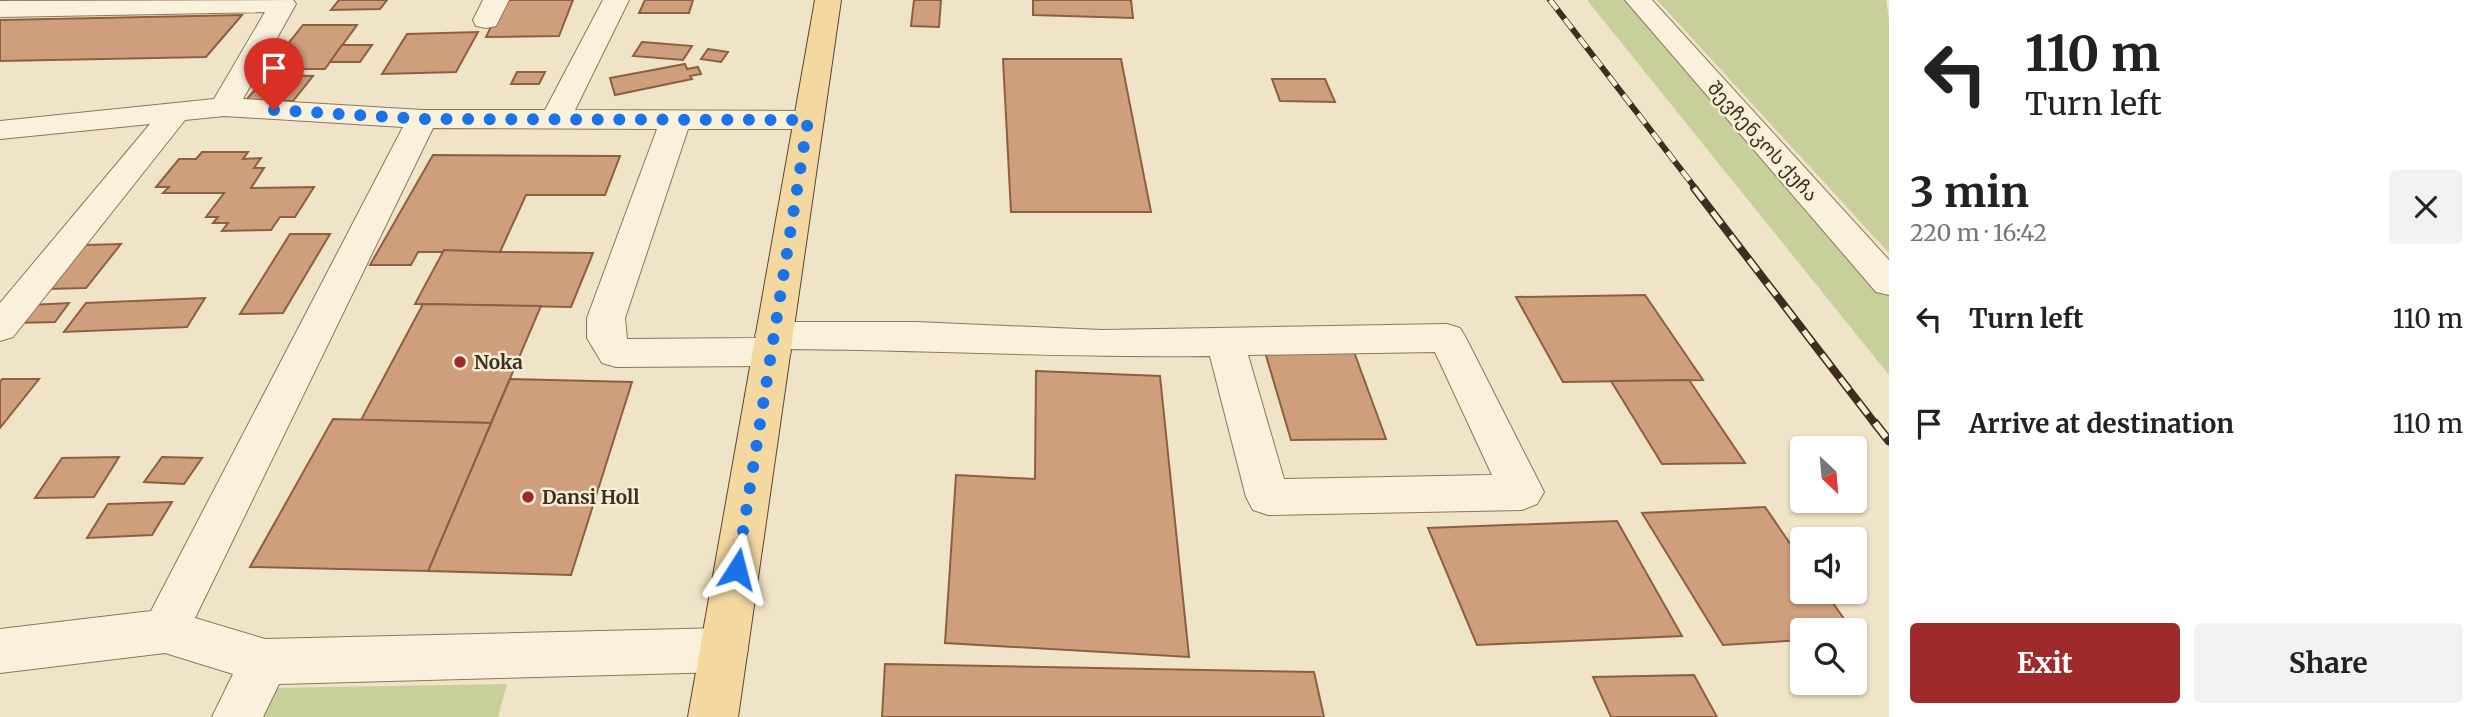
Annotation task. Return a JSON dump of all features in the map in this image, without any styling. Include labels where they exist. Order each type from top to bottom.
[{"type":"main road","points":[[713,717],[828,0]]},
{"type":"street","points":[[556,119],[616,0]]},
{"type":"street","name":"შევჩენკოს ქუჩა","points":[[1638,0],[1889,282]]},
{"type":"street","points":[[0,9],[285,2]]},
{"type":"street","points":[[224,107],[285,2]]},
{"type":"street","points":[[0,130],[224,107],[422,119],[808,120]]},
{"type":"street","points":[[0,328],[176,112]]},
{"type":"street","points":[[166,631],[422,119]]},
{"type":"street","points":[[676,119],[606,318],[606,338],[616,353],[916,336],[1102,344],[1447,338],[1522,492],[1268,497],[1224,342]]},
{"type":"street","points":[[0,651],[166,631],[265,662],[724,650]]},
{"type":"street","points":[[237,717],[265,662]]},
{"type":"green space","points":[[1587,0],[1638,0],[1889,283],[1889,375]]},
{"type":"green space","points":[[1657,0],[1886,0],[1889,18],[1889,253]]},
{"type":"green space","points":[[507,684],[498,717],[257,717],[270,688]]},
{"type":"building","points":[[339,0],[387,0],[380,9],[331,10]]},
{"type":"building","points":[[504,0],[573,0],[559,36],[486,37]]},
{"type":"building","points":[[645,0],[693,0],[689,13],[639,13]]},
{"type":"building","points":[[914,0],[941,0],[939,27],[911,26]]},
{"type":"building","points":[[1033,0],[1131,0],[1133,18],[1033,15]]},
{"type":"building","points":[[242,15],[206,57],[0,61],[0,20]]},
{"type":"building","points":[[303,25],[357,25],[325,69],[268,69]]},
{"type":"building","points":[[478,32],[456,72],[382,74],[407,34]]},
{"type":"building","points":[[642,42],[692,46],[683,60],[633,56]]},
{"type":"building","points":[[342,45],[372,45],[360,62],[330,62]]},
{"type":"building","points":[[708,49],[728,52],[721,62],[701,59]]},
{"type":"building","points":[[1003,59],[1121,59],[1151,212],[1011,212]]},
{"type":"building","points":[[685,64],[687,69],[698,67],[701,74],[690,76],[692,79],[615,95],[610,78]]},
{"type":"building","points":[[517,72],[545,72],[539,84],[511,84]]},
{"type":"building","points":[[268,75],[313,76],[293,101],[246,100]]},
{"type":"building","points":[[1272,79],[1325,79],[1335,102],[1280,101]]},
{"type":"building","points":[[202,152],[248,152],[243,159],[261,158],[254,168],[264,168],[251,188],[314,187],[295,217],[280,217],[271,230],[222,231],[228,223],[213,223],[218,217],[206,217],[224,193],[163,193],[169,187],[156,187],[179,159],[196,159]]},
{"type":"building","points":[[433,155],[620,156],[605,195],[526,195],[500,252],[418,252],[411,265],[370,265]]},
{"type":"building","points":[[290,234],[330,234],[283,313],[240,314]]},
{"type":"building","points":[[121,244],[86,288],[48,289],[84,245]]},
{"type":"building","points":[[444,250],[593,253],[571,307],[415,304]]},
{"type":"building","points":[[1645,295],[1703,380],[1563,382],[1516,297]]},
{"type":"building","points":[[205,298],[187,327],[64,332],[86,303]]},
{"type":"building","points":[[69,303],[55,322],[15,323],[30,305]]},
{"type":"building","points":[[423,304],[541,306],[491,423],[361,420]]},
{"type":"building","points":[[1265,352],[1354,352],[1386,439],[1291,440]]},
{"type":"building","points":[[1036,371],[1160,376],[1189,657],[945,643],[956,475],[1035,479]]},
{"type":"building","points":[[2,379],[39,379],[0,428],[0,382]]},
{"type":"building","name":"Dansi Holl","points":[[510,379],[632,382],[571,575],[428,571]]},
{"type":"building","points":[[1689,380],[1745,463],[1662,464],[1611,381]]},
{"type":"building","points":[[333,419],[491,423],[428,571],[250,567]]},
{"type":"building","points":[[119,457],[94,497],[35,498],[62,458]]},
{"type":"building","points":[[162,457],[202,458],[184,484],[144,482]]},
{"type":"building","points":[[172,502],[152,535],[87,538],[108,504]]},
{"type":"building","points":[[1765,507],[1790,543],[1790,604],[1834,604],[1843,618],[1790,618],[1790,641],[1723,645],[1642,513]]},
{"type":"building","points":[[1617,521],[1682,636],[1477,645],[1428,528]]},
{"type":"building","points":[[885,664],[1314,672],[1324,717],[882,717]]},
{"type":"building","points":[[1694,675],[1717,717],[1611,717],[1593,677]]},
{"type":"railway","points":[[1550,0],[1696,189]]},
{"type":"railway","points":[[1694,188],[1876,425]]},
{"type":"railway","points":[[1875,423],[1889,441]]},
{"type":"place","name":"Noka","points":[[460,362]]},
{"type":"place","name":"Dansi Holl","points":[[528,497]]},
{"type":"route","points":[[274,110],[422,119],[808,120],[737,569]]}]
